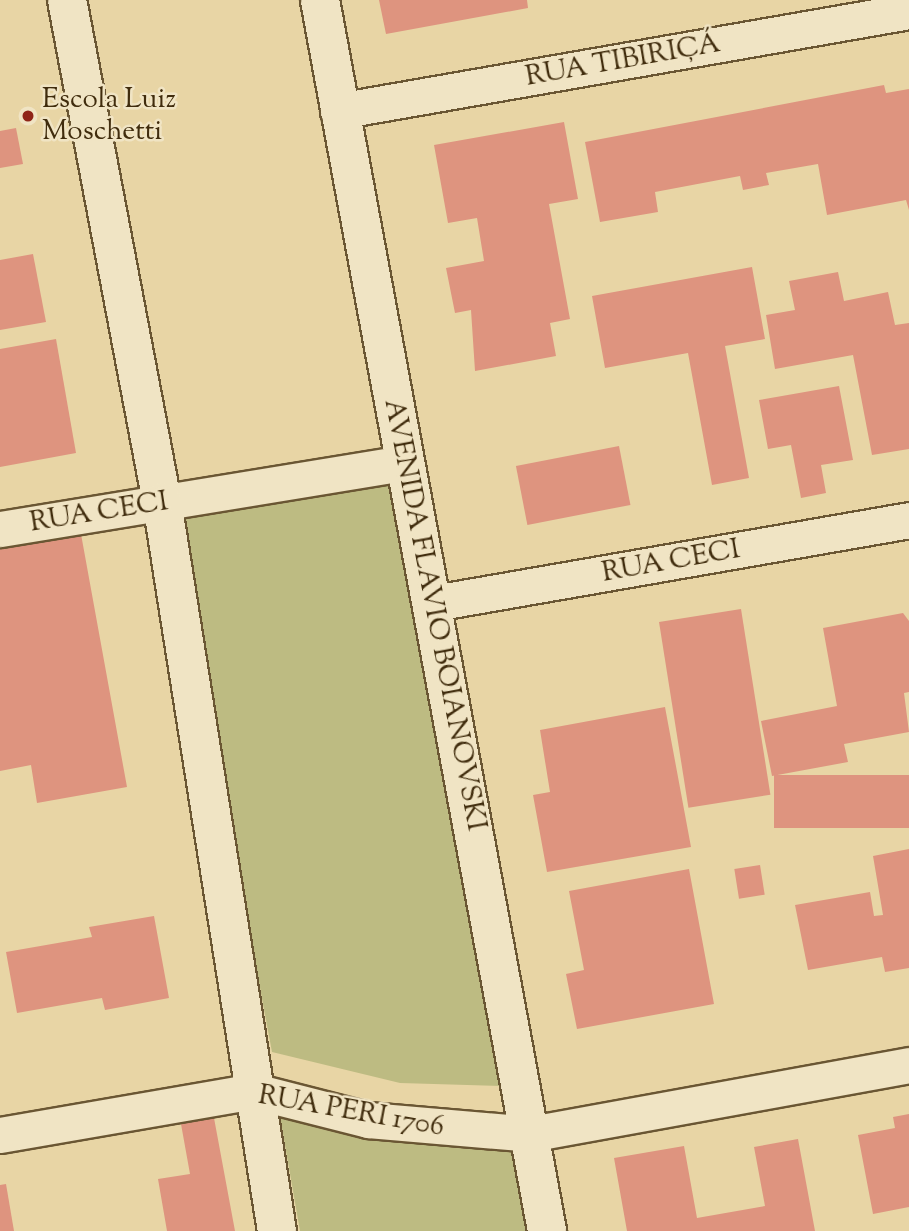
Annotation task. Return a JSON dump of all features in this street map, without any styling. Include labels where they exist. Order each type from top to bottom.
[{"type":"street","points":[[67,0],[162,502],[277,1231]]},
{"type":"street","name":"AVENIDA FLAVIO BOIANOVSKI","points":[[320,0],[338,111],[433,603],[547,1231]]},
{"type":"street","name":"RUA TIBIRIÇÁ","points":[[338,111],[909,11]]},
{"type":"street","name":"RUA CECI","points":[[0,529],[405,463]]},
{"type":"street","name":"RUA CECI","points":[[433,603],[909,520]]},
{"type":"street","name":"RUA PERI 1706","points":[[0,1135],[254,1091],[368,1120],[530,1134],[909,1065]]},
{"type":"shaded area","points":[[387,477],[501,1086],[400,1083],[272,1052],[171,512]]},
{"type":"shaded area","points":[[279,1111],[510,1136],[526,1231],[300,1231]]},
{"type":"building","points":[[379,0],[527,0],[528,8],[386,34]]},
{"type":"building","points":[[884,85],[886,93],[909,89],[909,210],[906,200],[827,215],[818,164],[766,173],[769,185],[743,190],[740,176],[655,192],[658,212],[600,222],[585,142]]},
{"type":"building","points":[[564,122],[578,199],[549,204],[570,319],[550,323],[556,356],[475,371],[471,310],[455,313],[446,268],[484,261],[477,218],[448,223],[434,145]]},
{"type":"building","points":[[16,128],[23,164],[0,168],[0,131]]},
{"type":"building","points":[[33,254],[46,322],[0,330],[0,260]]},
{"type":"building","points":[[752,267],[765,339],[725,346],[749,478],[712,485],[688,353],[605,368],[592,296]]},
{"type":"building","points":[[838,272],[844,301],[888,292],[895,325],[909,323],[909,449],[872,455],[853,355],[775,369],[766,315],[795,310],[789,281]]},
{"type":"building","points":[[56,339],[76,453],[0,467],[0,349]]},
{"type":"building","points":[[839,386],[853,460],[821,465],[826,493],[801,498],[791,445],[768,449],[759,400]]},
{"type":"building","points":[[619,446],[630,505],[527,525],[516,466]]},
{"type":"building","points":[[79,523],[127,787],[37,803],[31,765],[0,771],[0,537]]},
{"type":"building","points":[[741,609],[770,795],[688,808],[659,622]]},
{"type":"building","points":[[903,613],[909,621],[909,692],[904,693],[909,732],[844,744],[848,762],[772,776],[761,721],[837,706],[823,628]]},
{"type":"building","points":[[665,707],[691,847],[547,872],[533,795],[550,792],[540,730]]},
{"type":"building","points":[[774,775],[909,775],[909,828],[774,828]]},
{"type":"building","points":[[909,849],[909,968],[885,972],[882,957],[808,970],[795,905],[870,892],[874,916],[883,915],[873,856]]},
{"type":"building","points":[[760,865],[765,895],[739,899],[734,869]]},
{"type":"building","points":[[689,869],[714,1004],[577,1029],[566,974],[584,970],[569,891]]},
{"type":"building","points":[[154,916],[169,998],[105,1010],[102,998],[17,1013],[6,952],[92,937],[89,927]]},
{"type":"building","points":[[909,1114],[909,1207],[873,1214],[858,1135],[895,1128],[893,1117]]},
{"type":"building","points":[[214,1118],[235,1231],[167,1231],[158,1179],[190,1174],[181,1124]]},
{"type":"building","points":[[798,1139],[815,1231],[627,1231],[614,1158],[684,1146],[697,1218],[765,1206],[754,1147]]},
{"type":"building","points":[[6,1184],[14,1231],[0,1231],[0,1185]]},
{"type":"place","name":"Escola Luiz Moschetti","points":[[28,116]]}]
